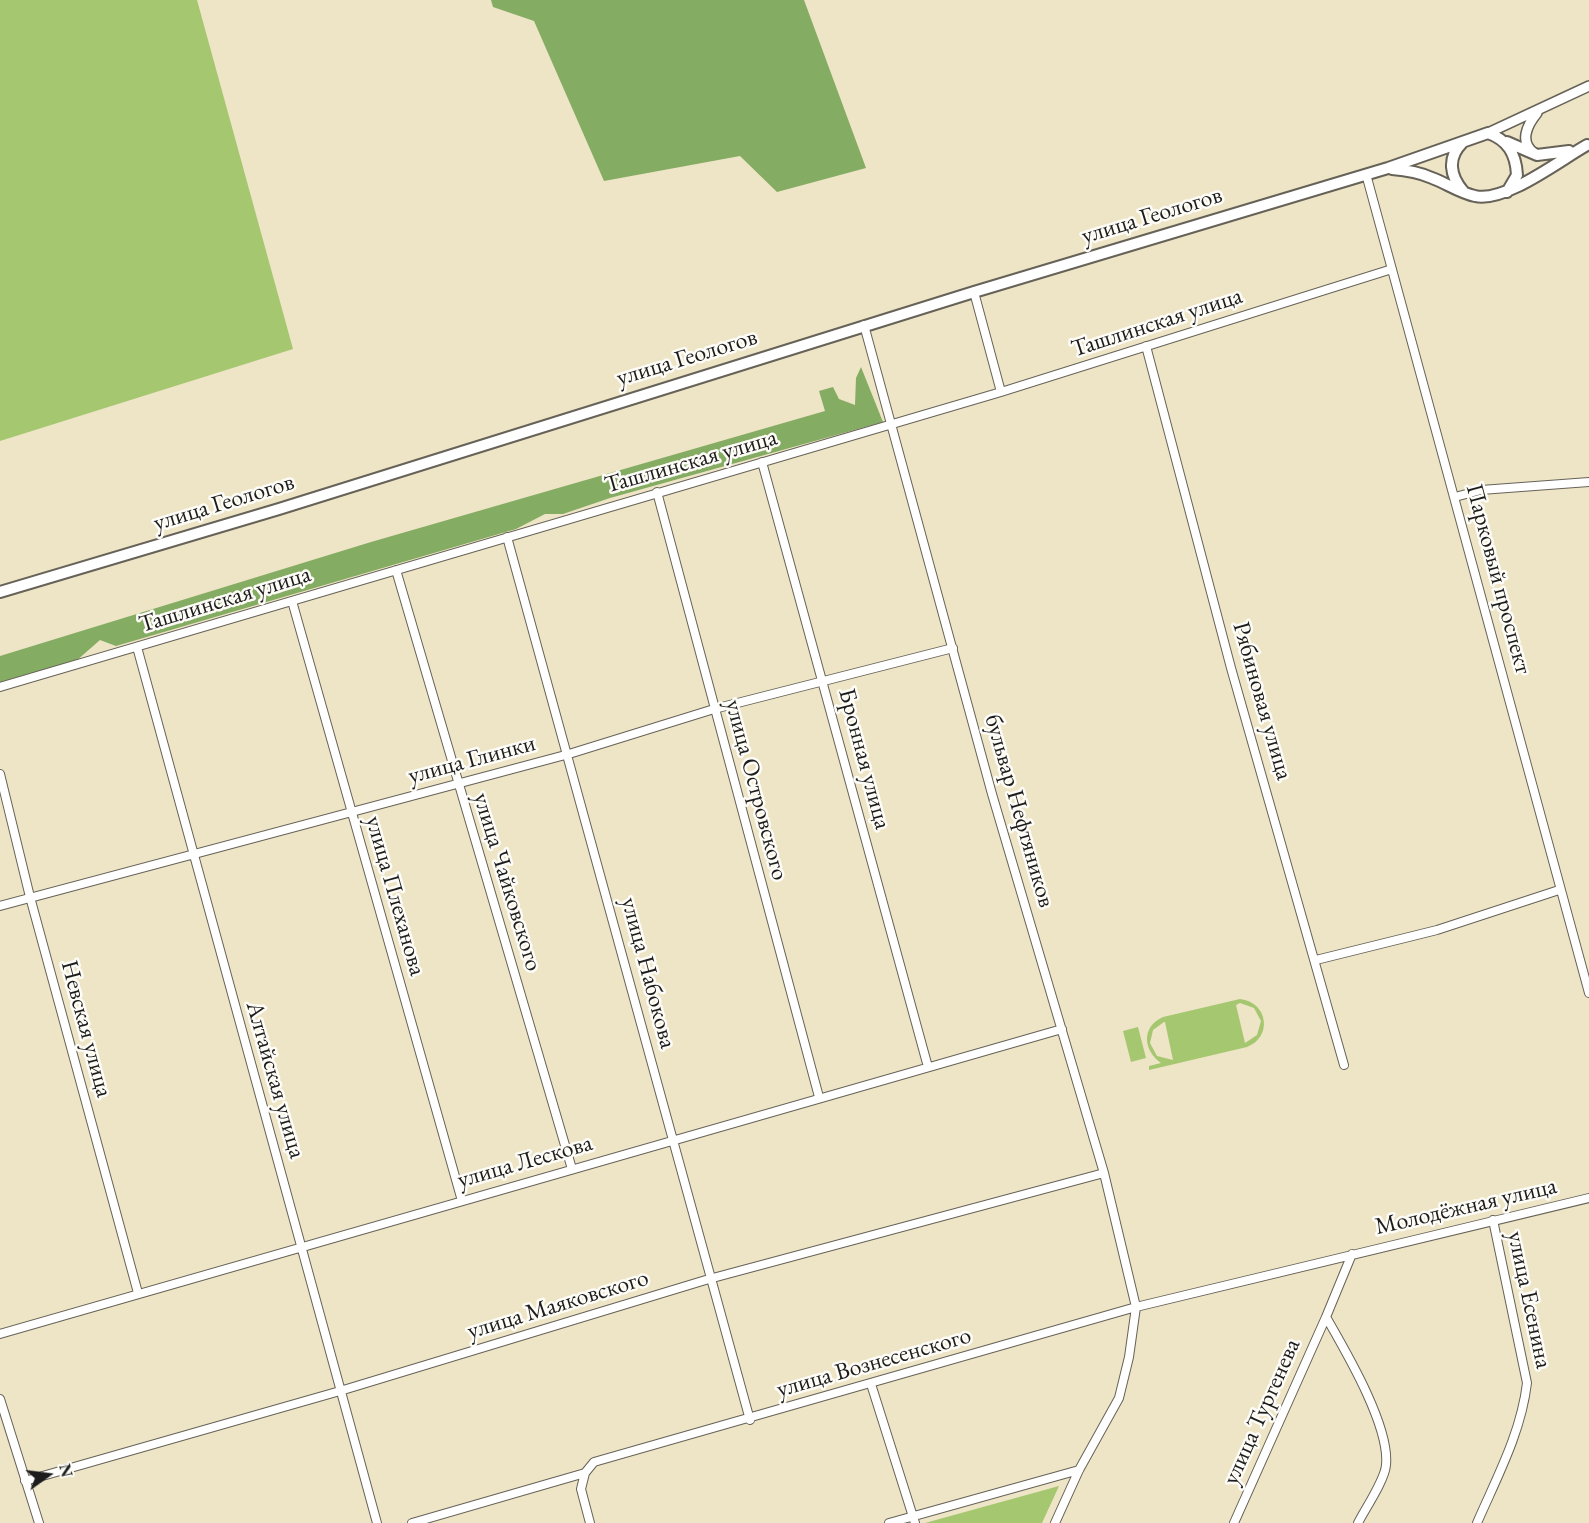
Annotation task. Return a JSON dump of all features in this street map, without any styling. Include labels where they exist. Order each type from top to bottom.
[{"type":"main road","points":[[1464,192],[1457,184],[1452,166],[1456,150],[1462,143],[1488,133],[1537,155],[1562,153],[1588,145]]},
{"type":"main road","points":[[1506,142],[1513,153],[1517,176],[1507,192]]},
{"type":"main road","name":"улица Геологов","points":[[0,592],[279,508],[864,325],[1388,168],[1462,143]]},
{"type":"main road","points":[[1388,168],[1419,173],[1464,192],[1486,197],[1507,192],[1588,145]]},
{"type":"street","points":[[1488,133],[1589,86]]},
{"type":"street","points":[[1537,155],[1530,150],[1526,138],[1530,122],[1538,111]]},
{"type":"street","name":"Парковый проспект","points":[[1366,174],[1455,497],[1559,890],[1589,993]]},
{"type":"street","name":"Ташлинская улица","points":[[0,687],[1001,392],[1392,269]]},
{"type":"street","points":[[974,292],[1001,392]]},
{"type":"street","name":"бульвар Нефтяников","points":[[864,325],[992,794],[1104,1173],[1136,1307]]},
{"type":"street","name":"Рябиновая улица","points":[[1146,346],[1231,668],[1316,960],[1344,1065]]},
{"type":"street","name":"Бронная улица","points":[[762,462],[928,1067]]},
{"type":"street","points":[[1455,497],[1481,490],[1589,482]]},
{"type":"street","name":"улица Островского","points":[[657,492],[819,1097]]},
{"type":"street","name":"улица Набокова","points":[[507,537],[569,754],[750,1420]]},
{"type":"street","name":"улица Чайковского","points":[[396,570],[572,1169]]},
{"type":"street","name":"улица Плеханова","points":[[292,601],[462,1202]]},
{"type":"street","name":"Алтайская улица","points":[[137,647],[303,1247],[376,1523]]},
{"type":"street","name":"улица Глинки","points":[[0,906],[192,852],[351,813],[569,754],[714,709],[953,648]]},
{"type":"street","name":"Невская улица","points":[[0,774],[30,897],[138,1293]]},
{"type":"street","points":[[1316,960],[1437,930],[1559,890]]},
{"type":"street","name":"улица Лескова","points":[[0,1334],[1062,1029]]},
{"type":"street","name":"улица Маяковского","points":[[25,1481],[340,1391],[710,1279],[1104,1173]]},
{"type":"street","name":"Молодёжная улица","points":[[1352,1254],[1589,1198]]},
{"type":"street","name":"улица Есенина","points":[[1477,1523],[1517,1432],[1527,1383],[1493,1220]]},
{"type":"street","name":"улица Вознесенского","points":[[412,1523],[585,1473],[594,1462],[750,1420],[1136,1307],[1352,1254]]},
{"type":"street","name":"улица Тургенева","points":[[1233,1523],[1352,1254]]},
{"type":"street","points":[[1055,1523],[1079,1470],[1119,1398],[1129,1357],[1136,1307]]},
{"type":"street","points":[[1326,1317],[1361,1379],[1386,1449],[1386,1468],[1358,1523]]},
{"type":"street","points":[[871,1384],[914,1519]]},
{"type":"street","points":[[0,1399],[39,1523]]},
{"type":"street","points":[[889,1523],[914,1519],[1079,1470]]},
{"type":"street","points":[[585,1473],[581,1489],[590,1523]]},
{"type":"green space","points":[[0,0],[197,0],[293,349],[0,441]]},
{"type":"green space","points":[[491,0],[804,0],[866,168],[777,192],[740,156],[604,181],[534,21],[493,7]]},
{"type":"green space","points":[[861,367],[883,422],[610,498],[563,514],[545,514],[516,529],[116,646],[100,640],[76,661],[0,683],[0,656],[371,542],[825,411],[819,391],[833,387],[839,399],[855,405],[856,378]]},
{"type":"green space","points":[[1240,999],[1257,1006],[1264,1020],[1264,1028],[1261,1036],[1247,1047],[1149,1070],[1149,1066],[1161,1063],[1151,1052],[1147,1039],[1148,1033],[1156,1021],[1163,1017]],"holes":[[[1240,1003],[1254,1008],[1261,1021],[1257,1035],[1245,1043],[1236,1005]],[[1165,1022],[1173,1060],[1157,1056],[1150,1043],[1153,1030]]]},
{"type":"green space","points":[[1138,1027],[1146,1058],[1131,1062],[1123,1031]]},
{"type":"green space","points":[[1059,1486],[1042,1523],[925,1523]]}]
